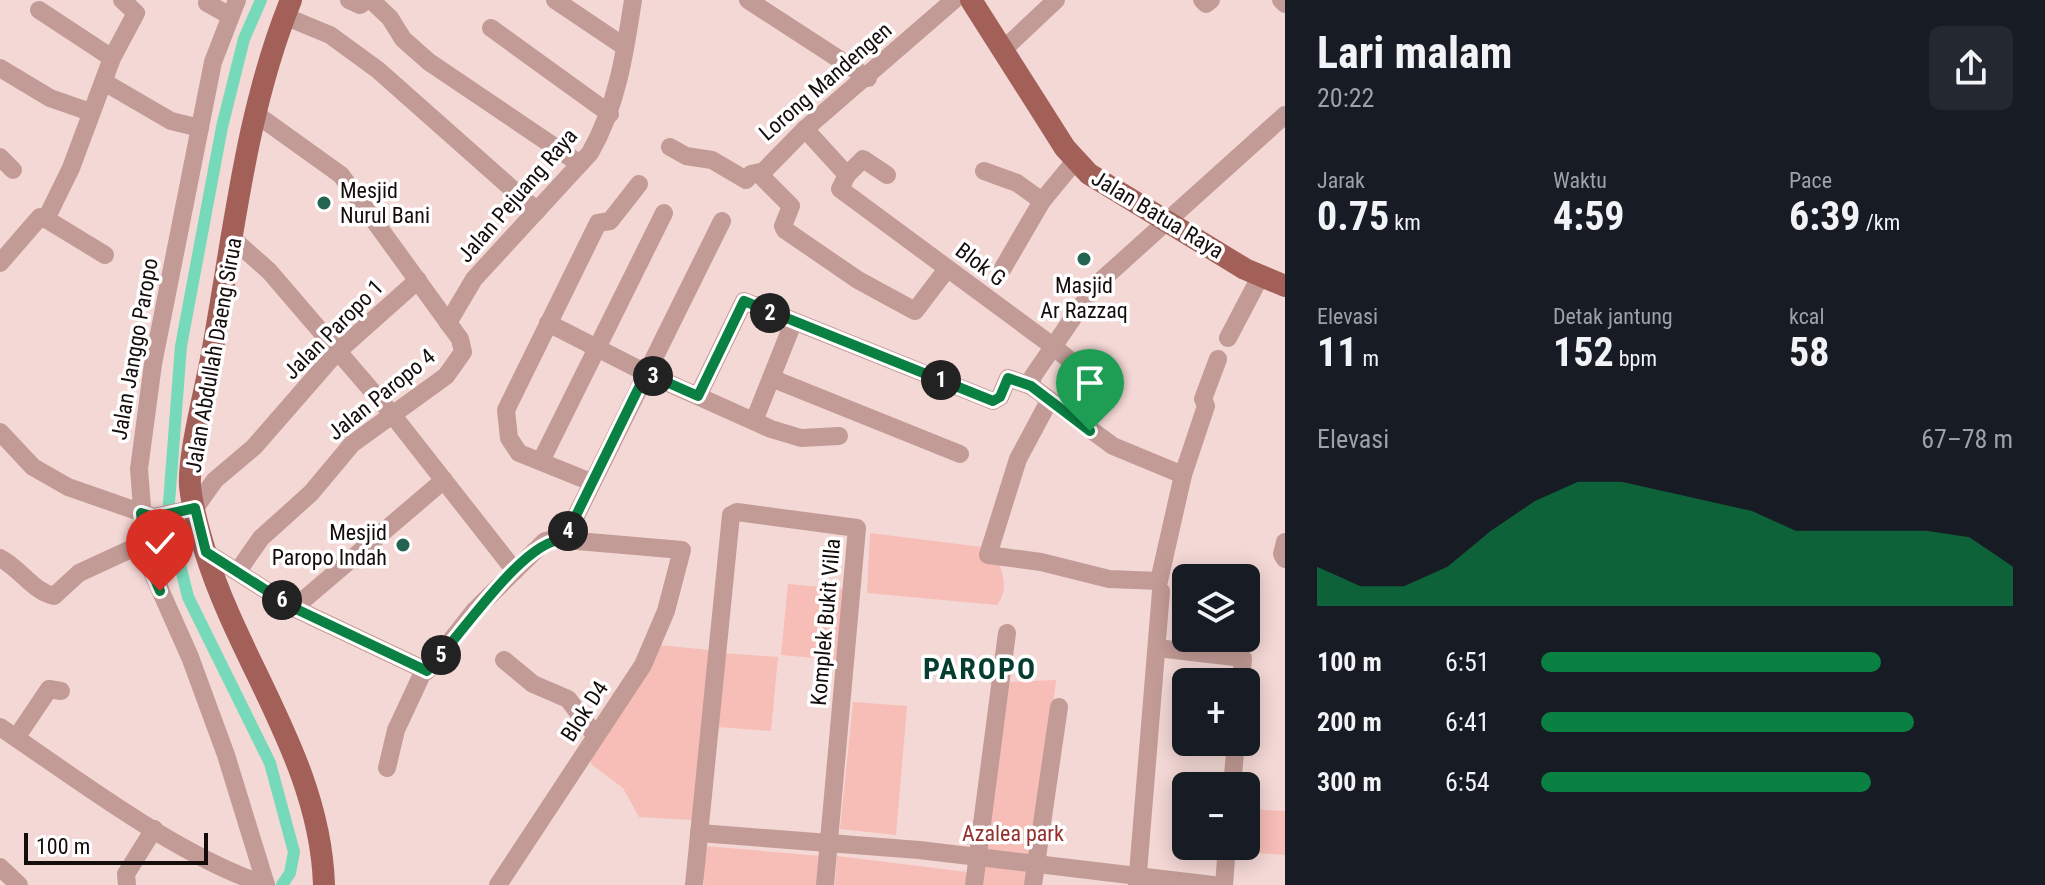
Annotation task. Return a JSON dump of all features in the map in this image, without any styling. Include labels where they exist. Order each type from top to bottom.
[{"type":"main road","name":"Jalan Batua Raya","points":[[971,0],[1075,161],[1089,174],[1260,277],[1285,286]]},
{"type":"main road","name":"Jalan Abdullah Daeng Sirua","points":[[287,8],[256,114],[191,480],[206,552],[237,628],[286,730],[312,802],[322,844],[324,885]]},
{"type":"street","points":[[46,219],[71,168],[112,58],[136,13],[122,0]]},
{"type":"street","points":[[349,0],[360,5],[369,0],[390,18],[403,39],[429,62],[580,164]]},
{"type":"street","points":[[555,0],[625,47]]},
{"type":"street","name":"Jalan Pejuang Raya","points":[[448,323],[474,279],[594,146],[610,114],[633,0]]},
{"type":"street","points":[[748,0],[868,78]]},
{"type":"street","name":"Lorong Mandengen","points":[[947,269],[915,311],[858,280],[785,230],[783,226],[791,206],[761,178],[760,172],[954,0]]},
{"type":"street","points":[[1004,49],[1056,0]]},
{"type":"street","points":[[1202,0],[1206,4],[1211,0]]},
{"type":"street","points":[[207,1],[233,8]]},
{"type":"street","name":"Jalan Janggo Paropo","points":[[233,8],[213,62],[144,418],[139,469],[154,515],[144,543],[146,558],[190,657],[231,770],[266,885]]},
{"type":"street","points":[[287,8],[378,70],[537,211]]},
{"type":"street","points":[[39,10],[112,58]]},
{"type":"street","points":[[491,28],[610,114]]},
{"type":"street","points":[[0,68],[50,98],[90,112]]},
{"type":"street","points":[[104,82],[171,121],[200,128]]},
{"type":"street","name":"Jalan Paropo 1","points":[[195,508],[215,480],[254,447],[336,353],[418,280],[341,175],[256,114]]},
{"type":"street","points":[[1031,386],[1033,376],[1095,286],[1167,220],[1281,127]]},
{"type":"street","name":"Blok G","points":[[805,129],[847,175],[840,189],[1054,347],[1104,389]]},
{"type":"street","points":[[684,148],[746,180],[751,174],[760,172]]},
{"type":"street","points":[[847,175],[864,159],[887,175]]},
{"type":"street","points":[[1003,268],[1042,201],[1075,161]]},
{"type":"street","points":[[984,171],[1017,183],[1042,201]]},
{"type":"street","points":[[591,482],[542,459],[519,453],[509,438],[505,420],[516,386],[598,223],[610,221],[639,184]]},
{"type":"street","points":[[542,459],[664,213]]},
{"type":"street","points":[[0,263],[40,217],[105,255]]},
{"type":"street","points":[[206,552],[294,608],[424,670],[430,670],[474,611],[545,541],[564,540],[722,221]]},
{"type":"street","points":[[233,239],[269,271],[336,353],[391,413],[515,571]]},
{"type":"street","points":[[1228,338],[1260,277]]},
{"type":"street","name":"Jalan Paropo 4","points":[[238,571],[270,528],[300,504],[352,444],[391,413],[434,386],[461,356],[463,344],[418,280]]},
{"type":"street","points":[[698,396],[744,301],[993,401],[1000,397],[1008,378],[1031,386],[1113,446],[1183,475]]},
{"type":"street","points":[[548,323],[646,373],[754,421],[801,438],[839,436]]},
{"type":"street","points":[[754,421],[793,323]]},
{"type":"street","points":[[1049,401],[1018,459],[988,555],[1041,562],[1109,579],[1159,581],[1183,475],[1206,406],[1203,399],[1218,359]]},
{"type":"street","points":[[771,378],[960,454]]},
{"type":"street","points":[[0,432],[48,478],[154,515],[195,508]]},
{"type":"street","points":[[294,608],[444,480]]},
{"type":"street","name":"Komplek Bukit Villa","points":[[694,885],[731,515],[737,512],[857,528],[825,885]]},
{"type":"street","name":"Blok D4","points":[[498,885],[649,654],[666,611],[682,550],[564,540]]},
{"type":"street","points":[[1285,542],[1282,554],[1285,559]]},
{"type":"street","points":[[0,558],[19,569],[32,585],[54,596],[79,573],[144,543]]},
{"type":"street","points":[[1138,881],[1161,591]]},
{"type":"street","points":[[974,885],[1007,633]]},
{"type":"street","points":[[1157,648],[1243,658],[1242,668]]},
{"type":"street","points":[[504,660],[533,684],[568,699],[595,735]]},
{"type":"street","points":[[387,768],[396,730],[424,670]]},
{"type":"street","points":[[16,738],[49,689],[61,691]]},
{"type":"street","points":[[1033,885],[1059,707]]},
{"type":"street","points":[[0,727],[154,829],[243,877],[266,885]]},
{"type":"street","points":[[127,885],[126,874],[154,829]]},
{"type":"street","points":[[699,833],[830,842],[1036,864],[1138,881],[1213,885]]},
{"type":"street","points":[[1224,885],[1226,860]]},
{"type":"street","points":[[0,867],[19,885]]},
{"type":"green space","points":[[870,533],[990,548],[1003,576],[1001,598],[997,605],[867,593]]},
{"type":"green space","points":[[788,584],[844,589],[839,660],[781,655]]},
{"type":"green space","points":[[658,645],[709,650],[693,820],[639,817],[623,788],[591,764],[592,748]]},
{"type":"green space","points":[[723,653],[778,657],[771,731],[718,727]]},
{"type":"green space","name":"Azalea park","points":[[1056,680],[1033,885],[981,885],[1010,682]]},
{"type":"green space","points":[[853,702],[907,706],[896,835],[840,829]]},
{"type":"green space","points":[[1260,810],[1285,811],[1285,855],[1260,853]]},
{"type":"green space","points":[[705,846],[821,856],[819,885],[704,885]]},
{"type":"green space","points":[[837,856],[967,872],[965,885],[835,885]]},
{"type":"waterway","points":[[261,0],[244,39],[222,127],[181,346],[168,516],[188,597],[270,763],[294,852],[290,873],[282,885]]},
{"type":"place","name":"Mesjid Nurul Bani","points":[[324,203]]},
{"type":"place","name":"Masjid Ar Razzaq","points":[[1084,259]]},
{"type":"place","name":"Mesjid Paropo Indah","points":[[403,545]]},
{"type":"district","name":"PAROPO","points":[[980,669]]},
{"type":"route","points":[[160,591],[146,558],[141,513],[154,517],[168,516],[195,508],[206,552],[294,608],[430,670],[474,611],[545,541],[564,540],[646,373],[698,396],[744,301],[799,326],[993,401],[1000,397],[1008,378],[1031,386],[1090,431]]}]
